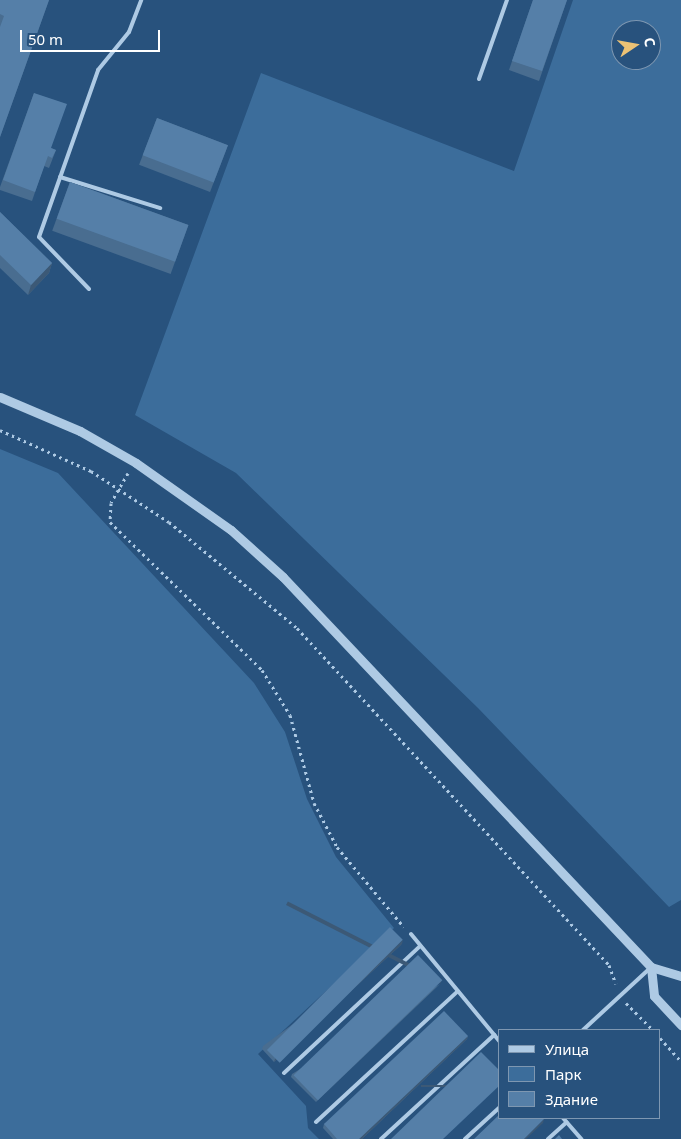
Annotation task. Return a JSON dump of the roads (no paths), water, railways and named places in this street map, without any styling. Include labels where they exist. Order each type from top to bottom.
[{"type":"street","points":[[0,397],[80,431],[136,463],[230,530],[283,577],[651,967],[681,976]]},
{"type":"street","points":[[651,967],[654,996],[681,1025]]},
{"type":"lane","points":[[89,289],[39,238],[98,70],[129,32],[141,0]]},
{"type":"lane","points":[[479,79],[507,0]]},
{"type":"lane","points":[[60,177],[160,208]]},
{"type":"lane","points":[[411,934],[498,1040]]},
{"type":"lane","points":[[284,1073],[420,946]]},
{"type":"lane","points":[[584,1029],[651,967]]},
{"type":"lane","points":[[316,1122],[458,992]]},
{"type":"lane","points":[[381,1139],[494,1035]]},
{"type":"lane","points":[[465,1139],[498,1109]]},
{"type":"lane","points":[[564,1119],[581,1139]]},
{"type":"lane","points":[[548,1139],[567,1122]]}]
